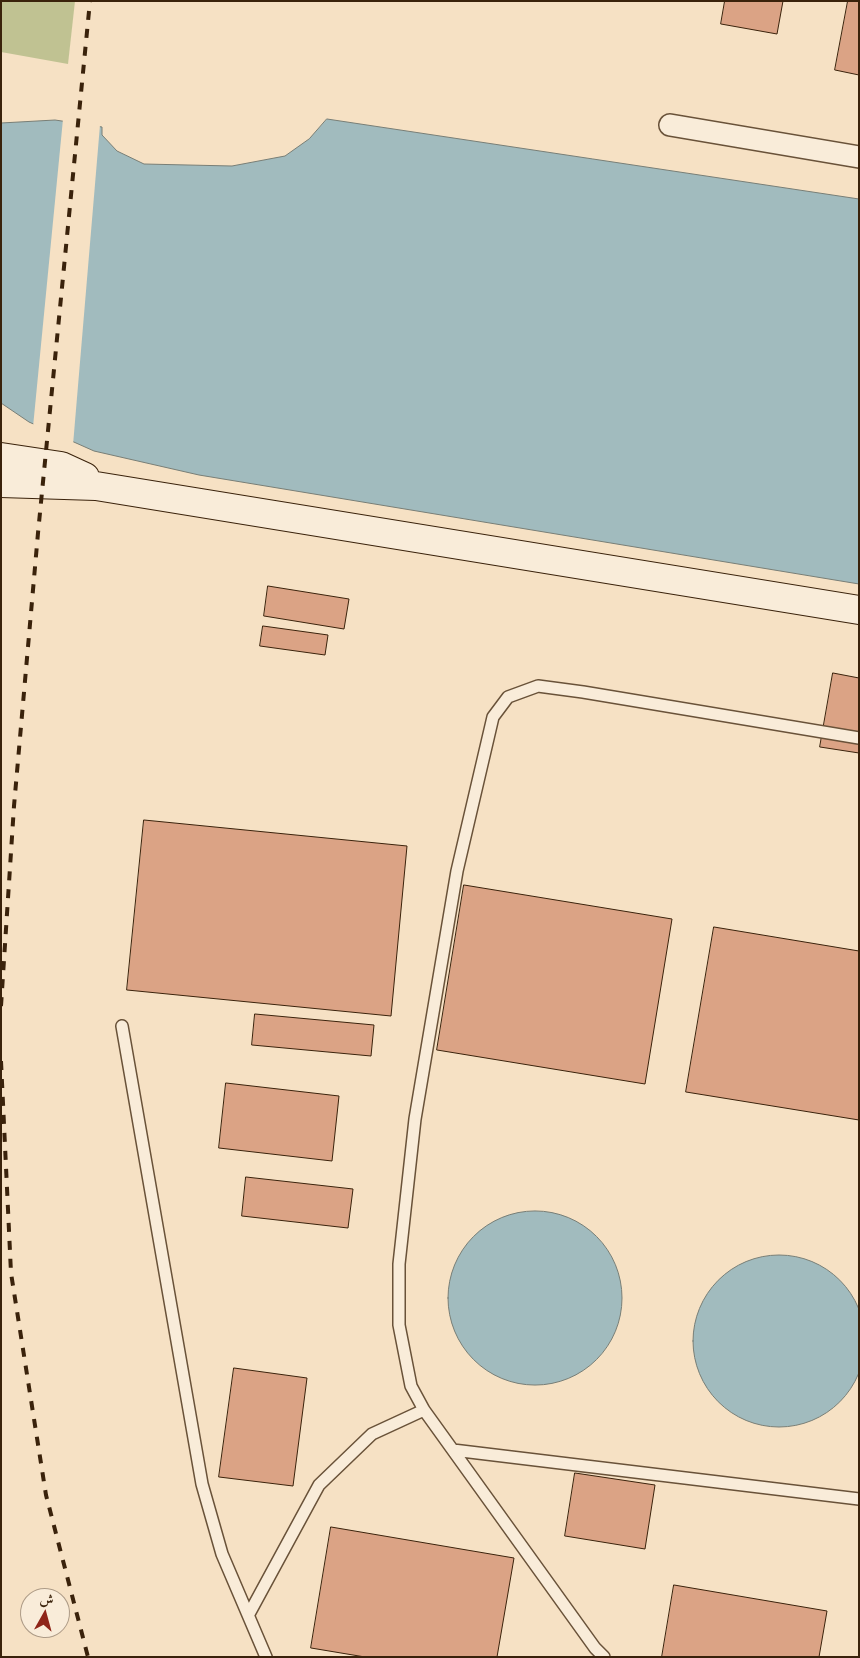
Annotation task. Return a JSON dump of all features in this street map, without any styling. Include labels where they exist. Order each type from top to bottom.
[{"type":"main road","points":[[1,457],[62,466],[80,474],[96,486]]},
{"type":"main road","points":[[1,483],[96,486],[859,610]]},
{"type":"street","points":[[670,125],[859,157]]},
{"type":"lane","points":[[604,1657],[595,1648],[424,1410],[411,1386],[399,1325],[399,1264],[415,1119],[457,871],[493,717],[508,697],[538,686],[859,738]]},
{"type":"lane","points":[[122,1026],[202,1484],[222,1554],[266,1657]]},
{"type":"lane","points":[[249,1614],[320,1485],[372,1434],[424,1410]]},
{"type":"lane","points":[[452,1450],[859,1499]]},
{"type":"green space","points":[[1,1],[75,1],[68,64],[1,52]]},
{"type":"water","points":[[327,119],[859,199],[859,584],[199,475],[94,451],[29,422],[1,403],[1,123],[55,120],[102,127],[102,135],[117,151],[144,164],[232,166],[285,156],[309,139]]},
{"type":"water","points":[[535,1211],[552,1213],[576,1221],[602,1243],[612,1257],[618,1273],[622,1298],[620,1315],[612,1339],[590,1365],[576,1375],[560,1381],[535,1385],[518,1383],[494,1375],[468,1353],[458,1339],[452,1323],[448,1298],[450,1281],[458,1257],[480,1231],[494,1221],[510,1215]]},
{"type":"water","points":[[771,1255],[787,1255],[812,1261],[820,1265],[834,1274],[846,1286],[859,1308],[865,1341],[859,1374],[846,1396],[834,1408],[812,1421],[787,1427],[771,1427],[746,1421],[738,1417],[724,1408],[712,1396],[699,1374],[693,1349],[693,1333],[699,1308],[703,1300],[712,1286],[724,1274],[746,1261]]},
{"type":"pier","points":[[63,119],[100,125],[73,445],[33,427]]},
{"type":"building","points":[[725,1],[783,1],[777,34],[721,24]]},
{"type":"building","points":[[848,1],[859,1],[859,75],[835,70]]},
{"type":"building","points":[[268,586],[349,599],[344,629],[264,616]]},
{"type":"building","points":[[263,626],[328,635],[325,655],[260,646]]},
{"type":"building","points":[[833,673],[859,678],[859,753],[820,747]]},
{"type":"building","points":[[144,820],[407,846],[391,1016],[127,990]]},
{"type":"building","points":[[464,885],[672,919],[645,1084],[437,1050]]},
{"type":"building","points":[[714,927],[859,951],[859,1120],[686,1092]]},
{"type":"building","points":[[255,1014],[374,1025],[371,1056],[252,1045]]},
{"type":"building","points":[[226,1083],[339,1096],[332,1161],[219,1148]]},
{"type":"building","points":[[246,1177],[353,1189],[348,1228],[242,1216]]},
{"type":"building","points":[[234,1368],[307,1378],[293,1486],[219,1477]]},
{"type":"building","points":[[575,1473],[655,1485],[645,1549],[565,1536]]},
{"type":"building","points":[[331,1527],[514,1558],[497,1657],[365,1657],[311,1648]]},
{"type":"building","points":[[674,1585],[827,1611],[819,1657],[662,1657]]},
{"type":"railway","points":[[1,1006],[14,806],[38,533],[90,1]]},
{"type":"railway","points":[[1,1061],[11,1273],[46,1495],[88,1657]]}]
